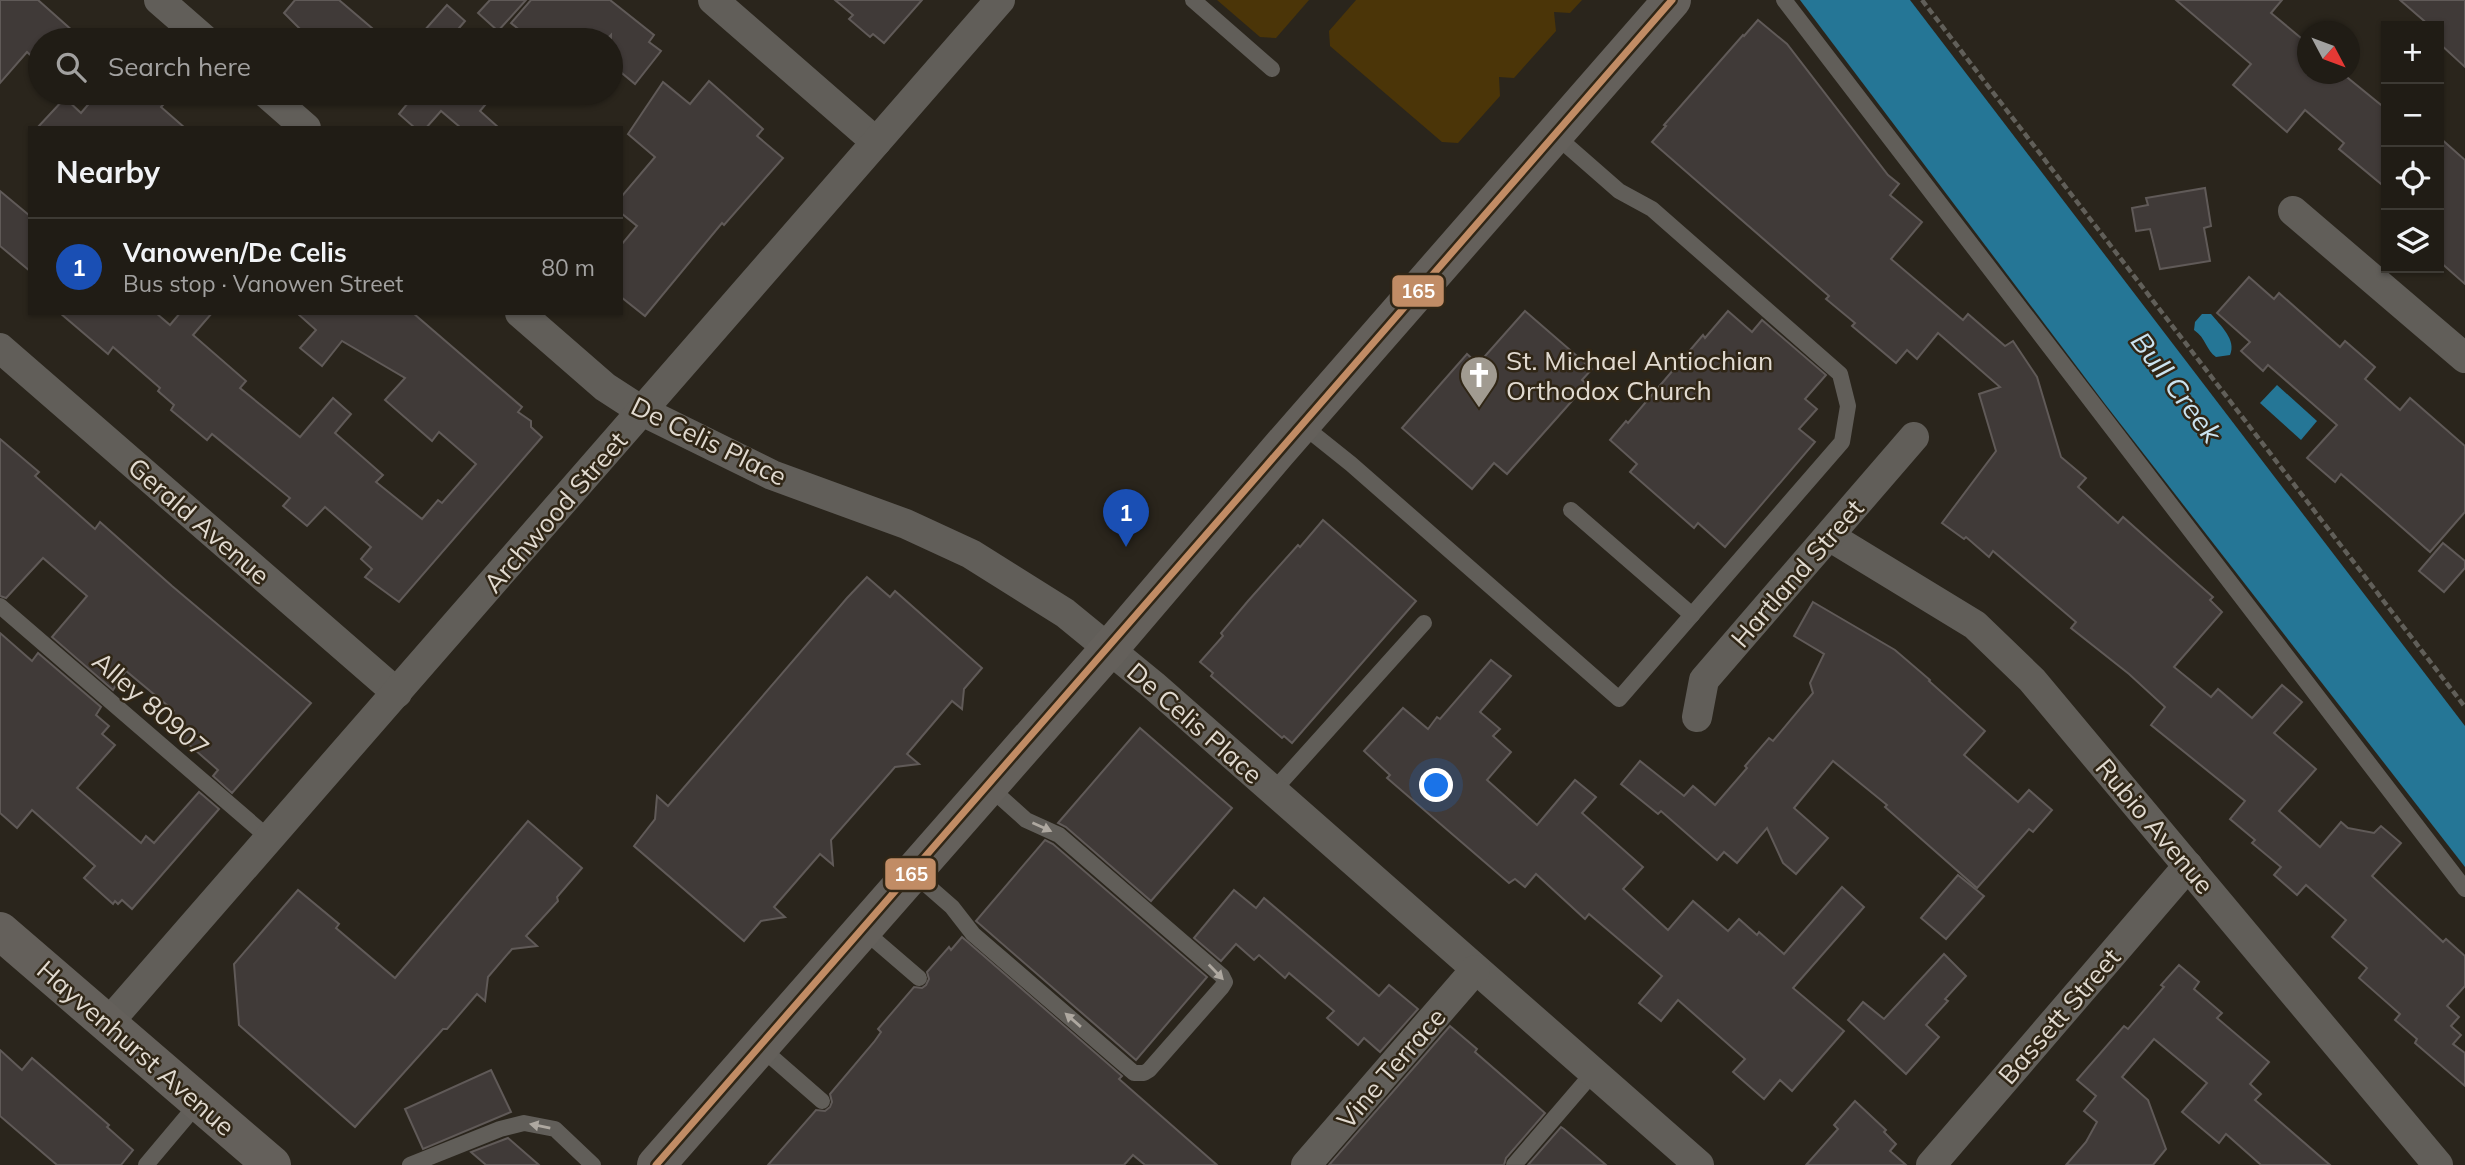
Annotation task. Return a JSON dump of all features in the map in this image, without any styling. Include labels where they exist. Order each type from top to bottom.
[{"type":"main road","points":[[656,1165],[1109,649],[1301,424],[1672,0]]},
{"type":"main road","name":"Hayvenhurst Avenue","points":[[0,930],[272,1165]]},
{"type":"street","points":[[159,0],[191,28]]},
{"type":"street","points":[[712,0],[876,142]]},
{"type":"street","name":"Archwood Street","points":[[108,1023],[1000,0]]},
{"type":"street","points":[[280,105],[304,126]]},
{"type":"street","points":[[2293,211],[2465,358]]},
{"type":"street","name":"De Celis Place","points":[[522,315],[605,387],[642,411],[772,475],[906,524],[971,554],[1065,613],[1273,791],[1699,1165]]},
{"type":"street","name":"Gerald Avenue","points":[[0,348],[397,693]]},
{"type":"street","name":"Hartland Street","points":[[1697,717],[1704,680],[1914,437]]},
{"type":"street","name":"Rubio Avenue","points":[[1829,536],[1975,625],[2032,680],[2438,1165]]},
{"type":"street","name":"Bassett Street","points":[[1931,1165],[2188,866]]},
{"type":"street","name":"Vine Terrace","points":[[1306,1165],[1475,970]]},
{"type":"lane","points":[[1193,0],[1272,69]]},
{"type":"lane","points":[[1784,0],[2465,889]]},
{"type":"lane","points":[[1301,424],[1619,699],[1842,442],[1849,406],[1840,374],[1652,209],[1619,191],[1555,135]]},
{"type":"lane","points":[[1571,510],[1692,615]]},
{"type":"lane","name":"Alley 80907","points":[[0,606],[270,839]]},
{"type":"lane","points":[[1273,791],[1424,623]]},
{"type":"lane","points":[[912,872],[952,906],[973,933],[1134,1073],[1149,1070],[1222,988],[1225,982],[1222,976],[1059,835],[1026,820],[988,786]]},
{"type":"lane","points":[[862,929],[919,978]]},
{"type":"lane","points":[[759,1046],[822,1101]]},
{"type":"lane","points":[[1514,1165],[1593,1073]]},
{"type":"lane","points":[[146,1165],[199,1102]]},
{"type":"lane","points":[[411,1165],[500,1129],[524,1123],[555,1129],[593,1165]]},
{"type":"path","points":[[1922,0],[2465,707]]},
{"type":"shaded area","points":[[1217,0],[1309,0],[1276,38],[1260,37]]},
{"type":"shaded area","points":[[1356,0],[1582,0],[1570,13],[1554,12],[1556,31],[1514,78],[1499,77],[1500,96],[1458,143],[1442,142],[1330,46],[1329,31]]},
{"type":"water","name":"Bull Creek","points":[[1800,0],[1910,0],[2465,726],[2465,867],[2105,404]]},
{"type":"water","points":[[2202,314],[2211,314],[2226,333],[2232,349],[2230,355],[2216,357],[2194,330],[2195,322]]},
{"type":"water","points":[[2277,385],[2317,421],[2301,440],[2260,403]]},
{"type":"building","points":[[0,0],[38,0],[70,28],[28,28],[28,53],[0,83]]},
{"type":"building","points":[[295,0],[339,0],[372,28],[299,28],[284,13]]},
{"type":"building","points":[[490,0],[526,0],[501,28],[495,28],[478,13]]},
{"type":"building","points":[[531,0],[610,0],[654,35],[649,42],[661,51],[635,84],[623,74],[623,28],[517,28],[511,23]]},
{"type":"building","points":[[835,0],[922,0],[884,43],[873,34],[870,37],[849,19],[853,15]]},
{"type":"building","points":[[2176,0],[2282,0],[2271,13],[2297,35],[2297,84],[2355,84],[2381,105],[2381,184],[2339,149],[2344,143],[2305,110],[2287,132],[2233,85],[2251,64]]},
{"type":"building","points":[[2400,0],[2465,0],[2465,67],[2444,48],[2444,21],[2424,21]]},
{"type":"building","points":[[447,5],[465,21],[459,28],[427,28]]},
{"type":"building","points":[[1758,20],[1787,44],[1888,175],[1899,184],[1890,195],[1922,222],[1891,259],[1963,320],[1968,314],[2005,346],[2013,341],[2037,377],[2061,457],[2086,478],[2078,487],[2118,523],[2123,517],[2213,597],[2210,600],[2222,612],[2174,667],[2211,697],[2218,689],[2252,718],[2282,685],[2302,702],[2274,733],[2316,769],[2279,811],[2320,847],[2341,822],[2348,828],[2374,833],[2381,826],[2401,843],[2372,876],[2443,942],[2446,939],[2465,956],[2465,986],[2447,1006],[2459,1017],[2451,1026],[2461,1035],[2453,1044],[2465,1053],[2465,1086],[2415,1043],[2417,1039],[2395,1020],[2400,1014],[2359,978],[2367,968],[2332,937],[2346,920],[2306,885],[2297,895],[2274,875],[2281,867],[2252,843],[2255,840],[2230,819],[2245,801],[2151,725],[2165,707],[2129,674],[2071,628],[2076,622],[1993,551],[1989,557],[1966,537],[1964,539],[1942,523],[1996,451],[1979,394],[2000,387],[1938,333],[1917,359],[1907,350],[1896,363],[1852,326],[1855,323],[1826,299],[1829,296],[1652,142]]},
{"type":"building","points":[[709,81],[763,129],[757,136],[783,158],[724,225],[722,223],[645,316],[623,299],[623,243],[637,226],[623,215],[623,195],[655,157],[628,134],[663,82],[690,104]]},
{"type":"building","points":[[58,105],[72,105],[81,113],[88,105],[163,105],[161,107],[183,126],[39,126]]},
{"type":"building","points":[[406,105],[485,105],[480,111],[497,126],[459,126],[441,111],[428,126],[413,126],[399,114]]},
{"type":"building","points":[[2444,141],[2465,160],[2465,284],[2444,265]]},
{"type":"building","points":[[2205,188],[2211,226],[2204,228],[2210,261],[2160,269],[2150,229],[2136,231],[2132,208],[2148,205],[2146,198]]},
{"type":"building","points":[[0,191],[28,214],[28,269],[0,246]]},
{"type":"building","points":[[2249,277],[2274,299],[2279,293],[2340,347],[2345,341],[2375,367],[2365,379],[2400,410],[2410,398],[2465,446],[2465,512],[2430,552],[2341,474],[2335,482],[2307,458],[2337,425],[2268,365],[2263,371],[2241,351],[2250,342],[2217,313]]},
{"type":"building","name":"St. Michael Antiochian Orthodox Church","points":[[1525,311],[1592,369],[1582,380],[1587,384],[1507,474],[1494,463],[1472,489],[1402,428],[1467,354],[1478,364]]},
{"type":"building","points":[[1728,311],[1752,332],[1762,320],[1826,375],[1805,399],[1817,409],[1799,429],[1815,442],[1725,547],[1698,523],[1694,528],[1630,472],[1637,464],[1610,440],[1626,421],[1628,423],[1703,335],[1705,338]]},
{"type":"building","points":[[62,315],[158,315],[170,325],[178,315],[210,315],[193,335],[246,381],[240,388],[300,437],[333,398],[351,414],[335,433],[383,475],[376,482],[422,519],[438,500],[442,503],[476,464],[439,432],[432,441],[385,400],[405,378],[342,341],[322,366],[300,348],[316,330],[299,315],[415,315],[522,407],[518,412],[531,421],[531,427],[542,437],[399,602],[365,577],[372,569],[361,559],[371,547],[325,507],[307,526],[283,506],[290,498],[212,434],[207,440],[171,410],[174,405],[158,391],[160,388],[113,347],[108,354]]},
{"type":"building","points":[[0,439],[39,472],[35,476],[95,529],[100,522],[311,703],[232,793],[213,776],[218,770],[164,723],[174,711],[126,671],[113,690],[52,637],[87,596],[43,558],[6,598],[0,596]]},
{"type":"building","points":[[1323,520],[1416,601],[1292,743],[1284,736],[1282,738],[1211,676],[1213,673],[1200,662],[1248,601]]},
{"type":"building","points":[[2443,543],[2465,561],[2465,568],[2444,592],[2419,571]]},
{"type":"building","points":[[867,577],[890,597],[895,591],[982,668],[964,689],[962,709],[952,701],[907,754],[919,764],[895,767],[831,840],[833,865],[820,854],[774,907],[785,917],[761,921],[744,941],[634,846],[655,819],[657,796],[668,806]]},
{"type":"building","points":[[1813,602],[1895,650],[1930,680],[1985,731],[1964,755],[2018,802],[2029,790],[2052,810],[2033,832],[2029,829],[1977,888],[1885,807],[1887,805],[1833,761],[1794,808],[1828,838],[1796,874],[1783,863],[1767,828],[1737,863],[1724,852],[1717,860],[1661,811],[1658,814],[1621,784],[1640,761],[1684,796],[1693,786],[1715,805],[1769,738],[1773,741],[1813,693],[1810,683],[1824,654],[1794,636]]},
{"type":"building","points":[[0,633],[32,661],[38,653],[101,707],[96,715],[109,726],[102,734],[115,745],[77,788],[141,843],[146,836],[154,843],[199,792],[219,809],[132,909],[122,900],[113,904],[84,878],[95,866],[32,810],[17,828],[0,813]]},
{"type":"building","points":[[1491,660],[1511,676],[1480,712],[1500,729],[1493,736],[1511,752],[1487,780],[1537,825],[1575,780],[1596,797],[1582,813],[1643,867],[1623,889],[1668,930],[1693,901],[1728,931],[1739,919],[1784,954],[1842,887],[1864,907],[1793,988],[1844,1031],[1792,1091],[1780,1080],[1764,1099],[1733,1072],[1745,1059],[1678,1000],[1661,1021],[1639,1003],[1662,976],[1589,914],[1585,919],[1536,874],[1525,887],[1515,879],[1509,883],[1387,778],[1390,775],[1364,751],[1403,708],[1428,729],[1437,717],[1440,719]]},
{"type":"building","points":[[1140,728],[1232,808],[1151,901],[1058,823]]},
{"type":"building","points":[[528,821],[582,868],[557,897],[558,901],[526,936],[537,946],[512,949],[488,977],[485,1001],[477,994],[355,1127],[239,1025],[234,964],[298,890],[339,924],[336,928],[395,978]]},
{"type":"building","points":[[1045,840],[1053,844],[1207,977],[1136,1060],[976,921]]},
{"type":"building","points":[[1958,875],[1984,896],[1946,939],[1921,918]]},
{"type":"building","points":[[1234,890],[1256,908],[1264,898],[1379,996],[1389,985],[1418,1009],[1380,1052],[1364,1038],[1358,1045],[1327,1018],[1334,1011],[1289,973],[1285,978],[1259,955],[1254,960],[1236,944],[1221,961],[1194,938]]},
{"type":"building","points":[[962,937],[1122,1076],[1119,1079],[1217,1165],[1145,1165],[1133,1155],[1124,1165],[768,1165],[816,1110],[825,1111],[830,1107],[830,1094],[874,1042],[881,1032],[878,1029],[914,987],[922,988],[926,985],[929,979],[927,972],[949,947],[951,950]]},
{"type":"building","points":[[1944,954],[1966,976],[1926,1025],[1939,1037],[1906,1074],[1848,1020],[1863,1002],[1884,1019]]},
{"type":"building","points":[[2179,965],[2199,982],[2194,989],[2222,1013],[2217,1018],[2269,1062],[2250,1084],[2261,1094],[2255,1100],[2330,1165],[2261,1165],[2226,1134],[2219,1143],[2182,1112],[2207,1083],[2154,1039],[2122,1077],[2148,1100],[2166,1149],[2153,1165],[2066,1165],[2086,1142],[2097,1122],[2084,1111],[2096,1096],[2077,1080],[2124,1026],[2128,1029]]},
{"type":"building","points":[[1450,1026],[1477,1049],[1475,1052],[1545,1113],[1506,1158],[1504,1165],[1329,1165]]},
{"type":"building","points":[[0,1050],[22,1070],[32,1058],[109,1125],[107,1127],[133,1150],[121,1165],[57,1165],[0,1116]]},
{"type":"building","points":[[491,1070],[511,1112],[423,1149],[405,1109]]},
{"type":"building","points":[[1855,1101],[1886,1130],[1884,1132],[1896,1144],[1890,1151],[1906,1165],[1806,1165],[1838,1129],[1834,1125]]},
{"type":"building","points":[[1561,1127],[1564,1129],[1606,1165],[1528,1165]]},
{"type":"building","points":[[508,1138],[539,1165],[486,1165],[471,1152]]},
{"type":"transit line","name":"165","points":[[656,1165],[1672,0]]},
{"type":"place","name":"St. Michael Antiochian Orthodox Church","points":[[1479,409]]},
{"type":"place","name":"Vanowen/De Celis","points":[[1126,547]]}]
